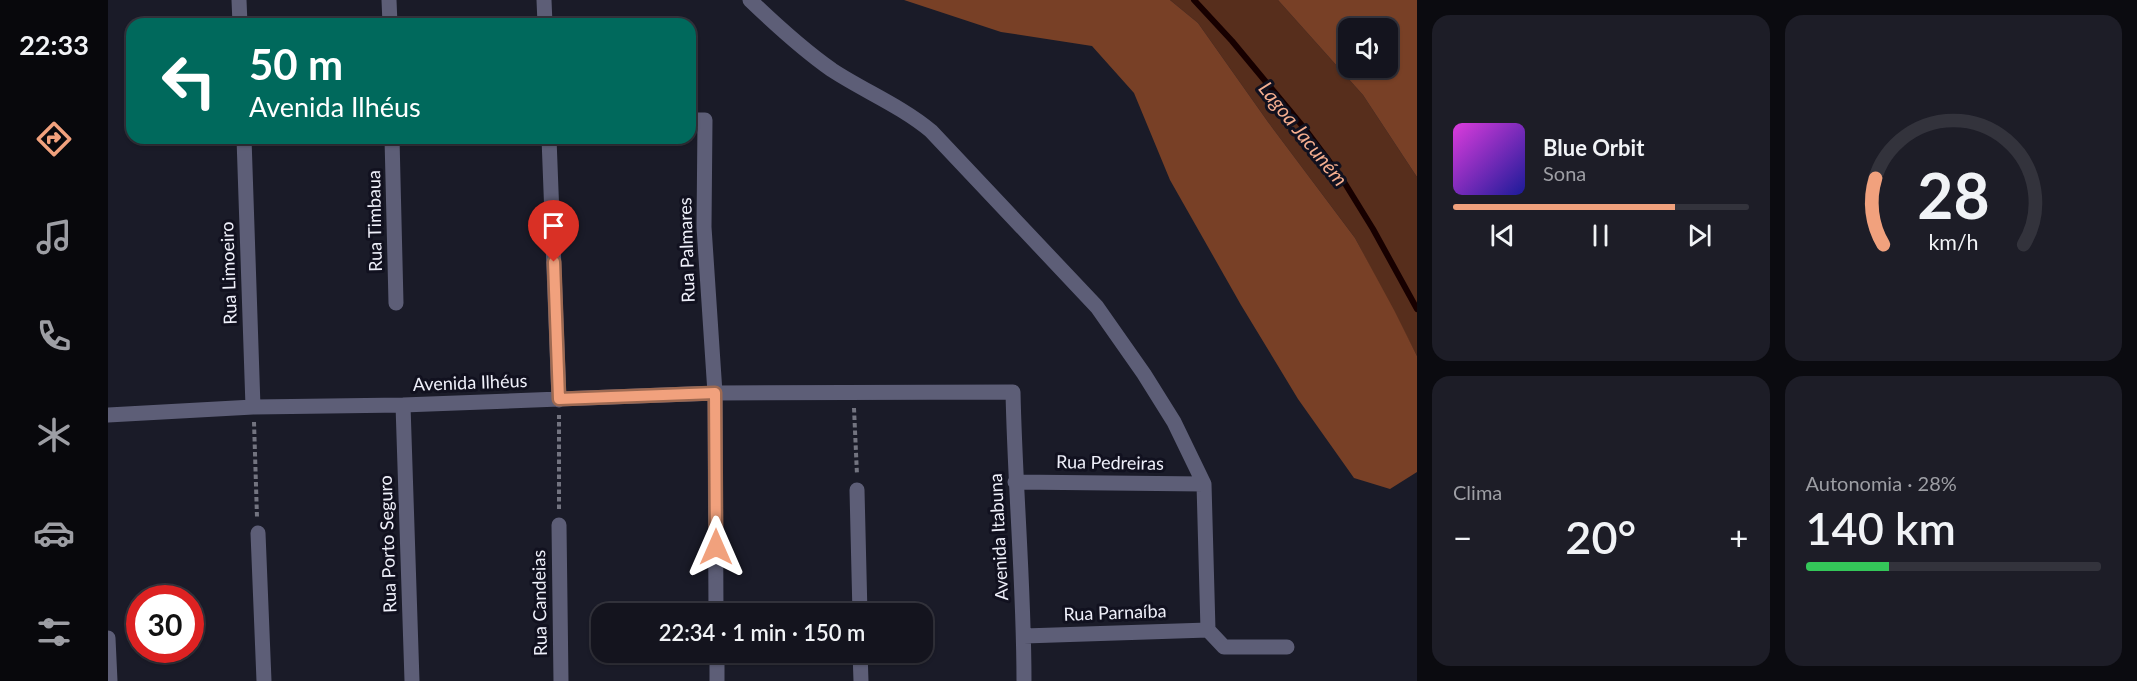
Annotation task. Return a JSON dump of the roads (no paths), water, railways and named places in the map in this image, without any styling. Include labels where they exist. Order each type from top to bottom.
[{"type":"street","points":[[239,0],[240,18]]},
{"type":"street","points":[[389,0],[390,18]]},
{"type":"street","points":[[544,0],[545,18]]},
{"type":"street","points":[[750,0],[788,36],[831,69],[902,110],[931,131],[1089,298],[1122,340],[1164,406],[1204,484],[1208,630],[1224,647],[1287,647]]},
{"type":"street","name":"Rua Palmares","points":[[696,120],[705,120],[704,227],[715,393]]},
{"type":"street","name":"Rua Limoeiro","points":[[244,144],[253,407]]},
{"type":"street","name":"Rua Timbaua","points":[[392,144],[396,303]]},
{"type":"street","points":[[549,144],[559,399]]},
{"type":"street","name":"Avenida Ilhéus","points":[[108,415],[253,407],[403,405],[715,393],[1013,392]]},
{"type":"street","name":"Avenida Itabuna","points":[[1013,392],[1024,681]]},
{"type":"street","points":[[715,393],[716,603]]},
{"type":"street","name":"Rua Porto Seguro","points":[[403,405],[412,681]]},
{"type":"street","name":"Rua Pedreiras","points":[[1015,482],[1204,484]]},
{"type":"street","points":[[857,490],[860,603]]},
{"type":"street","name":"Rua Candeias","points":[[559,525],[561,681]]},
{"type":"street","points":[[258,533],[264,681]]},
{"type":"street","name":"Rua Parnaíba","points":[[1024,636],[1208,630]]},
{"type":"street","points":[[108,638],[110,681]]},
{"type":"street","points":[[717,663],[717,681]]},
{"type":"street","points":[[860,663],[861,681]]},
{"type":"waterway","name":"Lagoa Jacuném","points":[[1194,0],[1232,41],[1305,129],[1341,177],[1417,309]]}]
